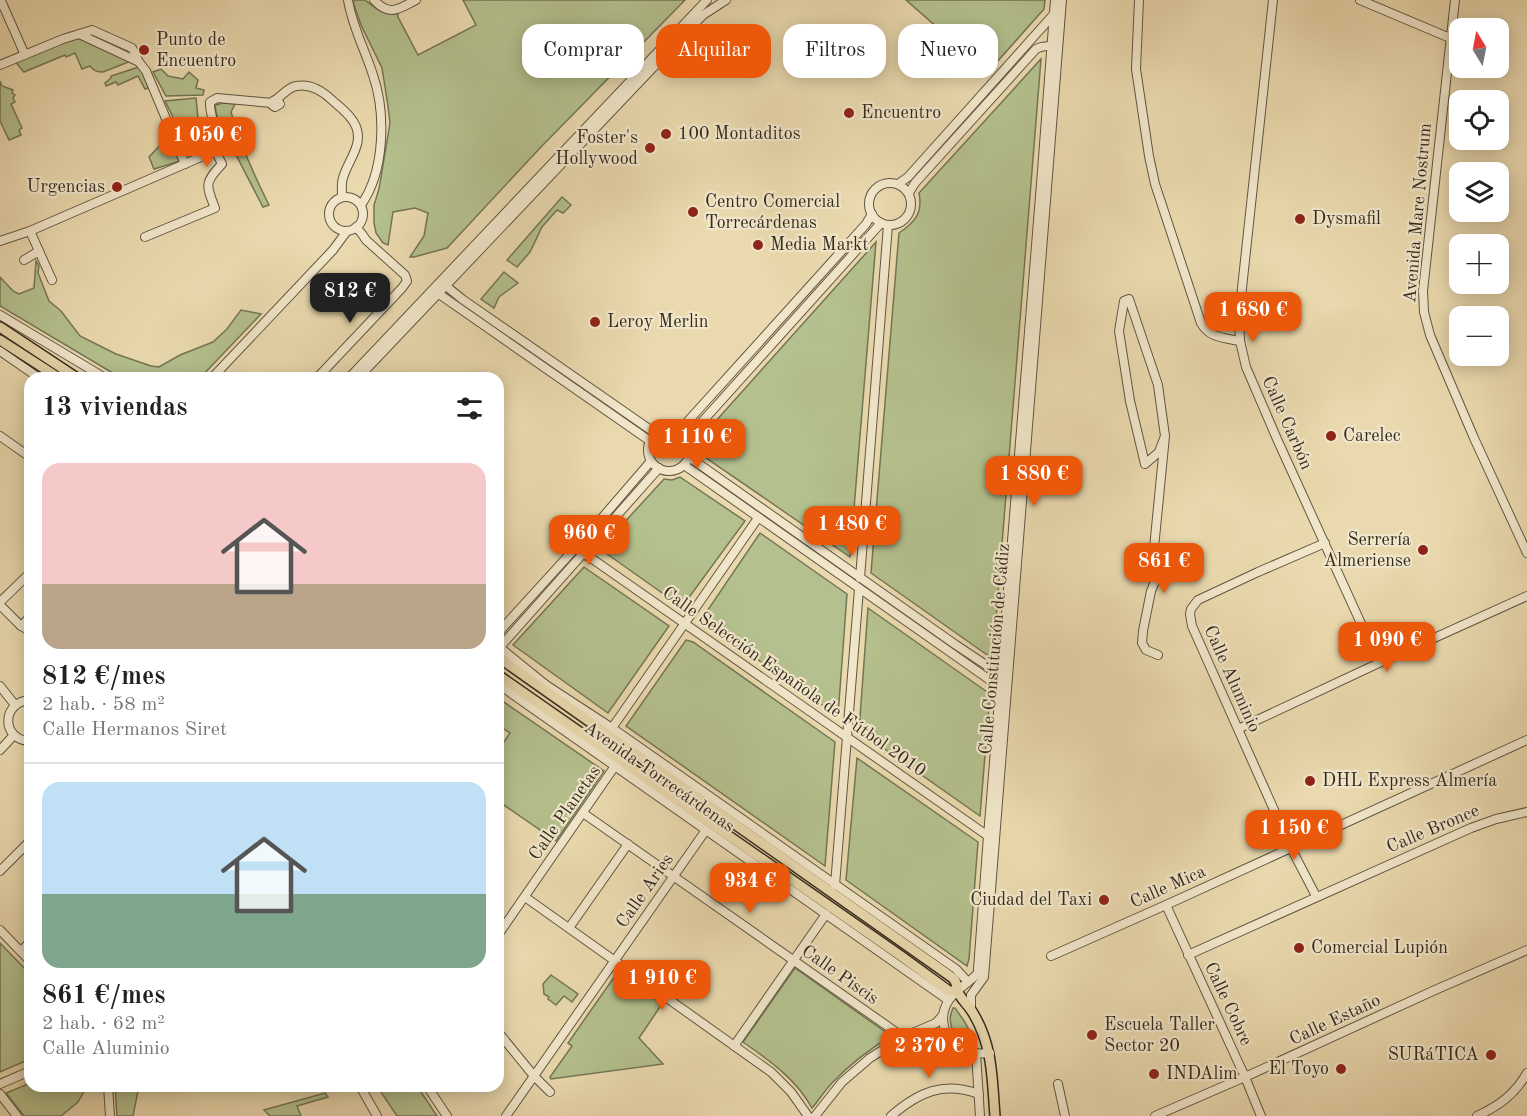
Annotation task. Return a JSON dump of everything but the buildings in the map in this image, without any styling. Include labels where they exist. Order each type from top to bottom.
[{"type":"main road","points":[[0,327],[68,372]]},
{"type":"main road","points":[[0,339],[50,372]]},
{"type":"main road","name":"Avenida Torrecárdenas","points":[[504,654],[600,730],[953,978],[953,991]]},
{"type":"main road","name":"Avenida Torrecárdenas","points":[[504,679],[953,991]]},
{"type":"main road","points":[[953,991],[971,1008],[985,1037],[990,1053],[995,1116]]},
{"type":"street","points":[[218,372],[333,250],[347,231],[356,227],[363,217],[361,205],[375,178],[381,142],[381,124],[376,84],[353,22],[348,0]]},
{"type":"street","points":[[374,0],[385,10],[396,10],[416,0]]},
{"type":"street","points":[[355,372],[707,0]]},
{"type":"street","points":[[364,372],[703,15],[726,0]]},
{"type":"street","name":"Calle Constitución de Cádiz","points":[[953,991],[976,975],[978,969],[1055,0]]},
{"type":"street","name":"Calle Constitución de Cádiz","points":[[971,1008],[971,995],[984,977],[1062,0]]},
{"type":"street","points":[[1139,0],[1136,69],[1155,184],[1201,323],[1211,334],[1240,341]]},
{"type":"street","name":"Calle Carbón","points":[[1273,0],[1239,316],[1240,341],[1244,361],[1277,439],[1379,663]]},
{"type":"street","points":[[1360,0],[1449,38]]},
{"type":"street","name":"Avenida Mare Nostrum","points":[[1453,18],[1455,0]]},
{"type":"street","points":[[3,2],[25,55]]},
{"type":"street","points":[[898,184],[908,177],[1054,14]]},
{"type":"street","points":[[0,64],[92,30],[132,48],[146,71],[185,164]]},
{"type":"street","points":[[909,193],[915,183],[1036,49],[1059,42]]},
{"type":"street","name":"Avenida Mare Nostrum","points":[[1449,47],[1423,291],[1424,312],[1430,335],[1444,368],[1527,553]]},
{"type":"street","points":[[0,241],[30,231],[215,150],[217,144],[210,114],[210,102],[217,98],[275,101],[297,85],[317,88],[327,94],[353,121],[357,129],[357,148],[343,177],[342,197]]},
{"type":"street","points":[[145,237],[216,208],[208,191],[209,180],[222,165],[215,150]]},
{"type":"street","points":[[892,182],[909,193],[912,200],[911,208],[909,215],[903,221],[896,224],[884,224],[872,214],[869,202],[879,185],[892,182]]},
{"type":"street","points":[[347,231],[333,224],[329,217],[332,205],[338,198],[351,197],[361,205]]},
{"type":"street","points":[[679,431],[843,250],[872,214]]},
{"type":"street","points":[[686,436],[884,224]]},
{"type":"street","points":[[860,578],[884,224]]},
{"type":"street","points":[[323,372],[407,280],[405,275],[366,240],[356,227]]},
{"type":"street","points":[[30,231],[52,280]]},
{"type":"street","points":[[24,260],[39,251]]},
{"type":"street","points":[[446,286],[656,433]]},
{"type":"street","points":[[439,294],[650,441]]},
{"type":"street","points":[[1158,655],[1146,650],[1142,643],[1151,591],[1156,579],[1154,548],[1165,436],[1158,385],[1129,299],[1124,301],[1119,331],[1130,401],[1145,464],[1159,452],[1165,436]]},
{"type":"street","points":[[0,315],[95,372]]},
{"type":"street","points":[[0,351],[30,372]]},
{"type":"street","points":[[667,428],[679,431],[690,443],[689,457],[684,465],[672,471],[665,471],[651,461],[648,455],[650,441],[656,433],[667,428]]},
{"type":"street","points":[[0,436],[24,453]]},
{"type":"street","points":[[689,457],[1001,675]]},
{"type":"street","points":[[504,626],[651,461]]},
{"type":"street","points":[[684,465],[999,687]]},
{"type":"street","points":[[504,644],[659,468]]},
{"type":"street","points":[[612,728],[758,518]]},
{"type":"street","name":"Calle Aluminio","points":[[1316,896],[1291,848],[1192,626],[1190,614],[1198,600],[1324,543]]},
{"type":"street","name":"Calle Selección Española de Fútbol 2010","points":[[583,554],[988,836]]},
{"type":"street","points":[[24,579],[0,603],[24,628]]},
{"type":"street","points":[[835,885],[859,589]]},
{"type":"street","points":[[1238,729],[1527,596]]},
{"type":"street","points":[[21,626],[24,623]]},
{"type":"street","name":"Avenida Torrecárdenas","points":[[504,654],[600,730]]},
{"type":"street","name":"Avenida Torrecárdenas","points":[[543,683],[612,728],[956,969],[968,982]]},
{"type":"street","points":[[0,686],[15,705]]},
{"type":"street","name":"Avenida Torrecárdenas","points":[[504,688],[932,989],[953,991]]},
{"type":"street","points":[[24,701],[15,705],[8,720],[14,735],[24,740]]},
{"type":"street","points":[[0,750],[14,735]]},
{"type":"street","name":"Calle Mica","points":[[1051,956],[1527,740]]},
{"type":"street","name":"Calle Planetas","points":[[504,927],[615,766]]},
{"type":"street","name":"Calle Bronce","points":[[1188,955],[1471,828],[1527,812]]},
{"type":"street","name":"Calle Piscis","points":[[583,813],[903,1037]]},
{"type":"street","name":"Calle Aries","points":[[506,1116],[706,830]]},
{"type":"street","points":[[569,928],[628,844]]},
{"type":"street","points":[[0,872],[24,847]]},
{"type":"street","points":[[525,897],[776,1077],[791,1092],[808,1116]]},
{"type":"street","name":"Calle Cobre","points":[[1166,905],[1261,1116]]},
{"type":"street","points":[[734,1046],[826,914]]},
{"type":"street","points":[[0,930],[24,954]]},
{"type":"street","points":[[21,951],[24,948]]},
{"type":"street","name":"Calle Estaño","points":[[1155,1116],[1526,951]]},
{"type":"street","points":[[815,1116],[853,1071],[903,1037],[936,1023],[943,1015],[953,991]]},
{"type":"street","points":[[943,1015],[945,1031],[956,1046],[976,1053],[990,1053]]},
{"type":"street","points":[[936,1023],[945,1031]]},
{"type":"street","points":[[504,1039],[550,1092]]},
{"type":"street","points":[[976,1053],[980,1116]]},
{"type":"street","points":[[1477,1116],[1508,1099],[1527,1073]]},
{"type":"street","points":[[0,1084],[24,1074]]},
{"type":"street","points":[[1058,1084],[1065,1116]]},
{"type":"street","points":[[891,1116],[922,1094],[945,1088],[964,1089],[979,1094]]},
{"type":"street","points":[[108,1092],[110,1116]]},
{"type":"street","points":[[363,1092],[377,1116]]},
{"type":"street","points":[[431,1092],[447,1116]]},
{"type":"street","points":[[0,1094],[17,1116]]},
{"type":"green space","points":[[365,0],[380,11],[398,14],[418,55],[476,25],[463,0],[685,0],[661,24],[656,24],[656,30],[644,42],[644,24],[522,24],[522,78],[609,78],[447,248],[414,257],[410,257],[424,236],[428,213],[415,208],[393,212],[388,245],[383,243],[376,233],[374,205],[379,189],[390,123],[382,68],[361,25],[353,2]]},
{"type":"green space","points":[[906,0],[1045,0],[1044,9],[998,61],[998,24],[933,24]]},
{"type":"green space","points":[[92,30],[132,48],[131,61],[99,72],[90,66],[82,69],[75,53],[24,72],[13,59]]},
{"type":"green space","points":[[1041,59],[993,656],[990,657],[871,573],[899,233],[919,212],[919,193]]},
{"type":"green space","points":[[139,67],[151,87],[145,89],[138,76],[118,85],[116,82],[106,86],[105,83],[111,76]]},
{"type":"green space","points":[[161,69],[168,76],[183,79],[189,72],[198,80],[196,88],[204,90],[203,95],[166,96],[153,72]]},
{"type":"green space","points":[[0,81],[2,86],[13,90],[15,102],[11,104],[22,128],[19,130],[21,135],[9,140],[0,121]]},
{"type":"green space","points":[[196,98],[198,118],[209,120],[213,146],[205,148],[206,135],[202,123],[190,120],[176,123],[165,101]]},
{"type":"green space","points":[[223,103],[235,104],[231,112],[239,136],[269,205],[263,207],[235,153],[232,140],[221,139],[215,106]]},
{"type":"green space","points":[[170,138],[180,161],[154,169],[149,157],[164,141]]},
{"type":"green space","points":[[562,197],[571,205],[563,213],[557,210],[542,227],[530,252],[517,267],[507,260]]},
{"type":"green space","points":[[876,242],[850,557],[699,453],[698,441]]},
{"type":"green space","points":[[36,261],[39,266],[38,273],[49,301],[61,311],[80,336],[116,354],[159,367],[180,355],[213,342],[227,329],[241,310],[261,314],[206,372],[111,372],[0,306],[0,277],[19,294],[34,288]]},
{"type":"green space","points":[[504,272],[518,283],[499,297],[494,308],[481,299]]},
{"type":"green space","points":[[680,477],[745,521],[682,607],[600,549],[664,479],[672,480]]},
{"type":"green space","points":[[760,533],[847,594],[838,716],[701,620]]},
{"type":"green space","points":[[584,567],[669,626],[608,713],[513,645]]},
{"type":"green space","points":[[868,608],[990,694],[980,816],[859,731]]},
{"type":"green space","points":[[686,640],[693,642],[835,742],[825,866],[626,726]]},
{"type":"green space","points":[[504,702],[604,771],[556,841],[504,805],[504,742],[510,733],[504,729]]},
{"type":"green space","points":[[857,758],[978,842],[967,966],[846,880]]},
{"type":"green space","points":[[0,943],[24,968],[24,1062],[0,1072]]},
{"type":"green space","points":[[795,968],[891,1036],[846,1069],[812,1108],[790,1079],[743,1042]]},
{"type":"green space","points":[[617,973],[662,1004],[639,1038],[663,1064],[551,1079],[550,1077],[572,1046],[568,1043]]},
{"type":"green space","points":[[551,975],[578,994],[572,1002],[564,996],[556,1005],[544,994],[543,984]]},
{"type":"green space","points":[[953,1008],[967,1026],[973,1046],[962,1041],[954,1032],[950,1021]]},
{"type":"green space","points":[[24,1086],[24,1092],[84,1092],[78,1102],[61,1116],[24,1116],[6,1093]]},
{"type":"green space","points":[[115,1092],[138,1092],[133,1116],[117,1116]]},
{"type":"green space","points":[[381,1092],[421,1092],[437,1116],[397,1116]]},
{"type":"green space","points":[[325,1093],[328,1097],[297,1106],[301,1116],[270,1116],[264,1110]]},
{"type":"place","name":"Punto de Encuentro","points":[[144,50]]},
{"type":"place","name":"Encuentro","points":[[849,113]]},
{"type":"place","name":"100 Montaditos","points":[[666,134]]},
{"type":"place","name":"Foster's Hollywood","points":[[650,148]]},
{"type":"place","name":"Urgencias","points":[[117,187]]},
{"type":"place","name":"Centro Comercial Torrecárdenas","points":[[693,212]]},
{"type":"place","name":"Dysmafil","points":[[1300,219]]},
{"type":"place","name":"Media Markt","points":[[758,245]]},
{"type":"place","name":"Leroy Merlin","points":[[595,322]]},
{"type":"place","name":"Carelec","points":[[1331,436]]},
{"type":"place","name":"Serrería Almeriense","points":[[1423,550]]},
{"type":"place","name":"DHL Express Almería","points":[[1310,781]]},
{"type":"place","name":"Ciudad del Taxi","points":[[1104,900]]},
{"type":"place","name":"Comercial Lupión","points":[[1299,948]]},
{"type":"place","name":"Escuela Taller Sector 20","points":[[1092,1035]]},
{"type":"place","name":"SURáTICA","points":[[1491,1055]]},
{"type":"place","name":"El Toyo","points":[[1341,1069]]},
{"type":"place","name":"INDAlim","points":[[1154,1074]]}]
